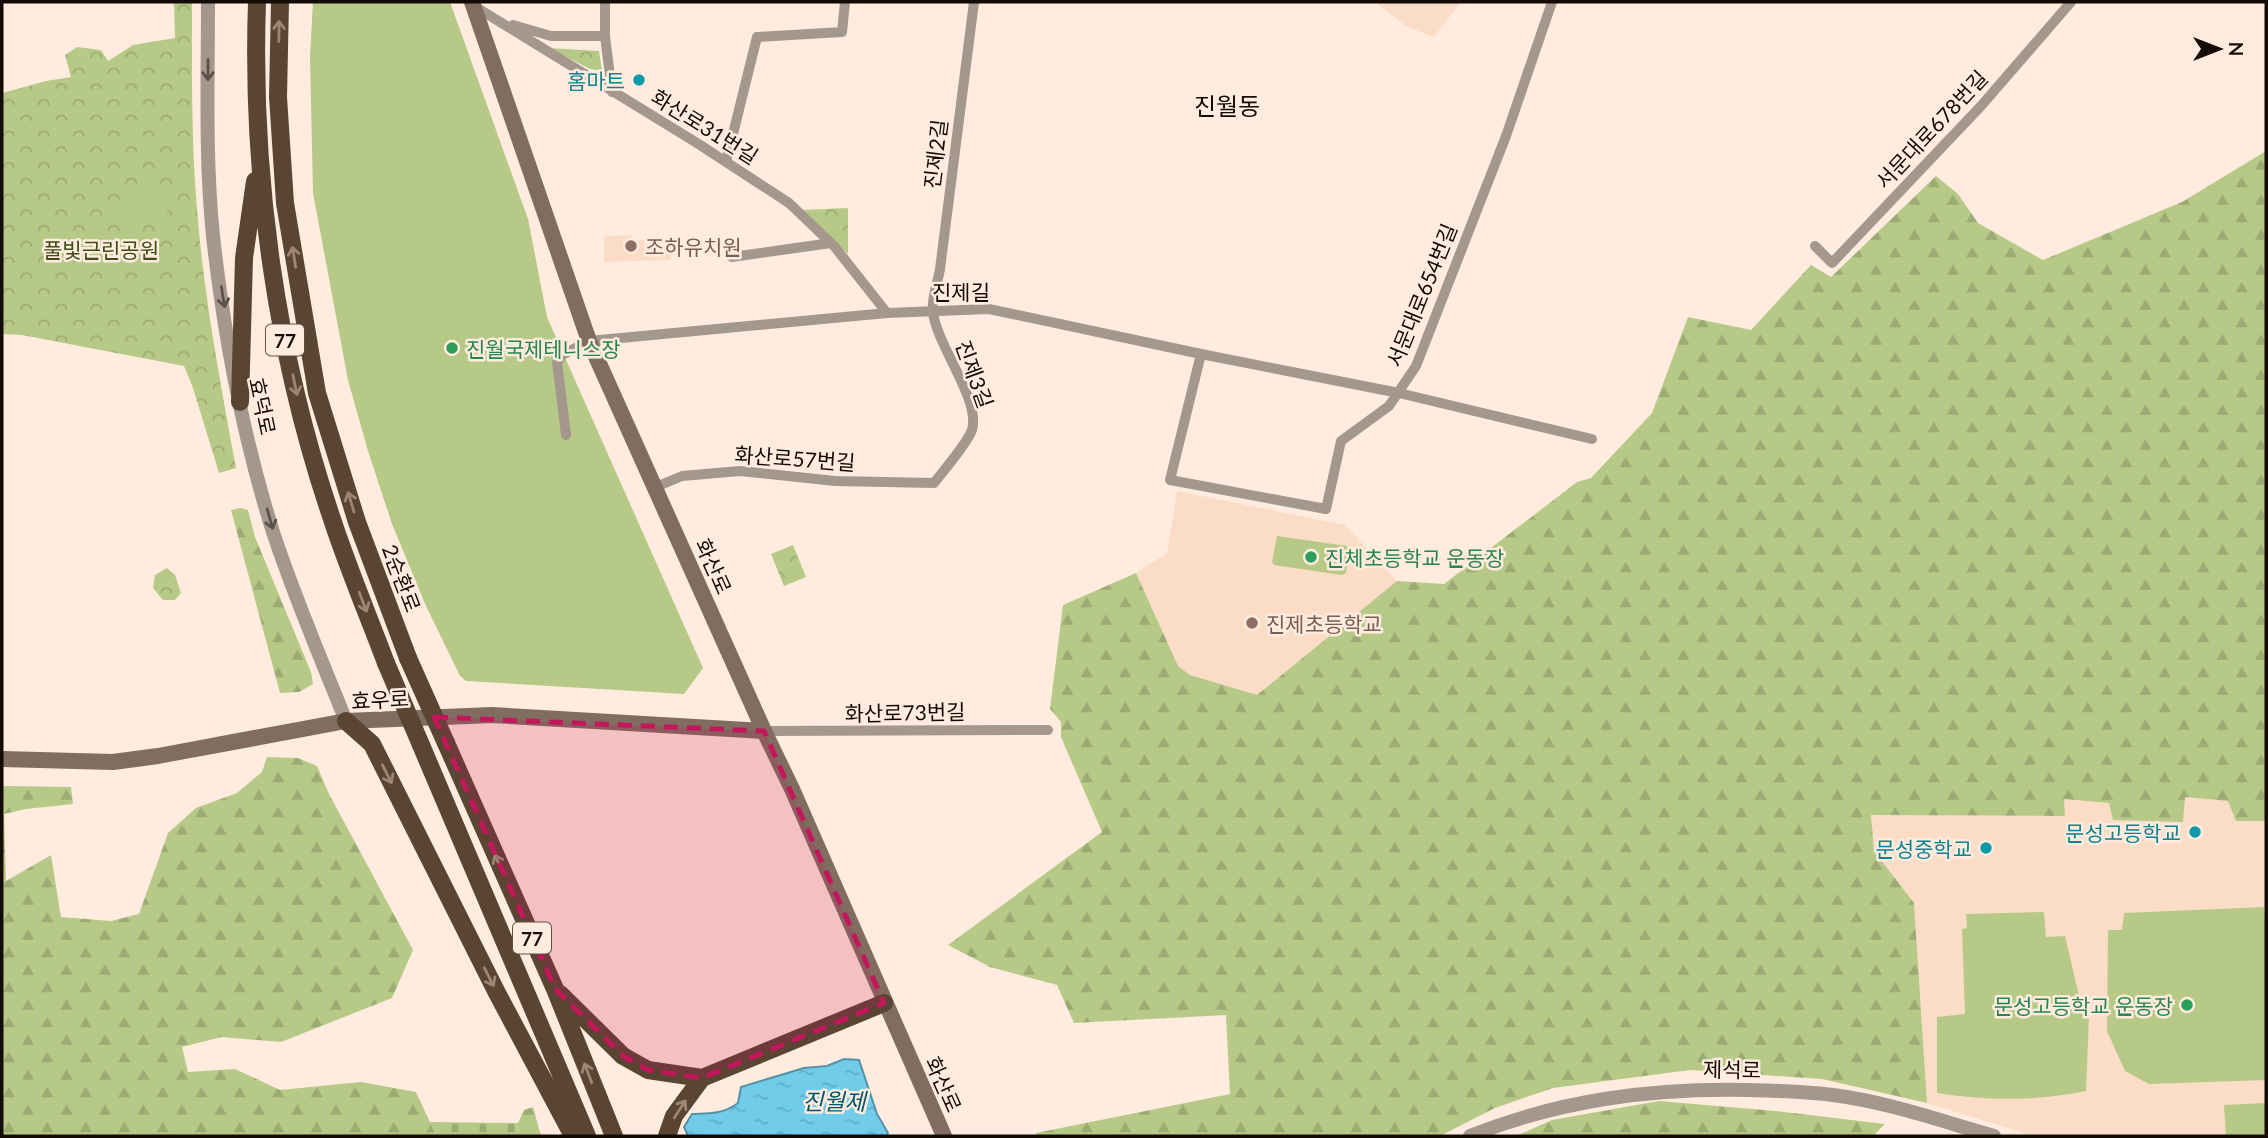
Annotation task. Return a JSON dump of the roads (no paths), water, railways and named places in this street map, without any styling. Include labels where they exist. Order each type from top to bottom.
[{"type":"highway","name":"77","points":[[257,2],[258,157],[281,318],[303,422],[332,519],[386,663],[586,1136]]},
{"type":"highway","name":"2순환로","points":[[280,2],[278,97],[285,203],[317,393],[357,522],[408,658],[555,989],[614,1136]]},
{"type":"highway","points":[[240,401],[244,258],[258,157]]},
{"type":"highway","points":[[346,721],[372,744],[496,991],[573,1136]]},
{"type":"highway","points":[[555,989],[623,1056],[648,1070],[700,1081]]},
{"type":"highway","points":[[667,1136],[674,1116],[700,1081],[884,1003]]},
{"type":"main road","name":"화산로","points":[[473,4],[589,341],[801,810],[944,1136]]},
{"type":"main road","name":"효우로","points":[[2,759],[80,762],[135,759],[346,721],[492,715],[764,731]]},
{"type":"street","name":"효덕로","points":[[208,2],[208,120],[213,235],[240,401],[253,463],[274,535],[346,721]]},
{"type":"street","points":[[605,2],[605,36],[612,92]]},
{"type":"street","points":[[726,162],[757,37],[842,32],[845,2]]},
{"type":"street","name":"진제2길","points":[[932,310],[940,269],[974,2]]},
{"type":"street","name":"서문대로654번길","points":[[1201,354],[1170,480],[1326,509],[1341,441],[1389,406],[1416,366],[1506,136],[1552,2]]},
{"type":"street","name":"서문대로678번길","points":[[1815,246],[1832,262],[1981,106],[2071,2]]},
{"type":"street","name":"화산로31번길","points":[[473,4],[789,203],[831,243],[887,313]]},
{"type":"street","points":[[497,20],[551,36],[605,36]]},
{"type":"street","points":[[732,257],[831,243]]},
{"type":"street","name":"진제3길","points":[[932,310],[972,418],[972,430],[934,483]]},
{"type":"street","name":"진제길","points":[[589,341],[887,313],[1001,310],[1201,354],[1399,393],[1592,439]]},
{"type":"street","points":[[566,435],[557,362],[562,355],[589,341]]},
{"type":"street","name":"화산로57번길","points":[[656,487],[682,476],[740,471],[835,481],[934,483]]},
{"type":"street","name":"화산로73번길","points":[[764,731],[1048,730]]},
{"type":"street","name":"제석로","points":[[1470,1136],[1520,1118],[1581,1102],[1625,1094],[1691,1090],[1769,1090],[1832,1095],[1887,1105],[1994,1136]]},
{"type":"water","name":"진월제","points":[[844,1059],[859,1060],[877,1114],[888,1133],[886,1136],[688,1136],[684,1127],[692,1114],[733,1107],[738,1103],[741,1087],[804,1068],[827,1066]]},
{"type":"place","name":"홈마트","points":[[639,80]]},
{"type":"place","name":"조하유치원","points":[[631,246]]},
{"type":"place","name":"진월국제테니스장","points":[[452,348]]},
{"type":"place","name":"진체초등학교 운동장","points":[[1311,557]]},
{"type":"place","name":"진제초등학교","points":[[1252,623]]},
{"type":"place","name":"문성고등학교","points":[[2195,832]]},
{"type":"place","name":"문성중학교","points":[[1986,848]]},
{"type":"place","name":"문성고등학교 운동장","points":[[2187,1005]]},
{"type":"district","name":"진월동","points":[[1227,105]]},
{"type":"park label","name":"풀빛근린공원","points":[[101,249]]}]
